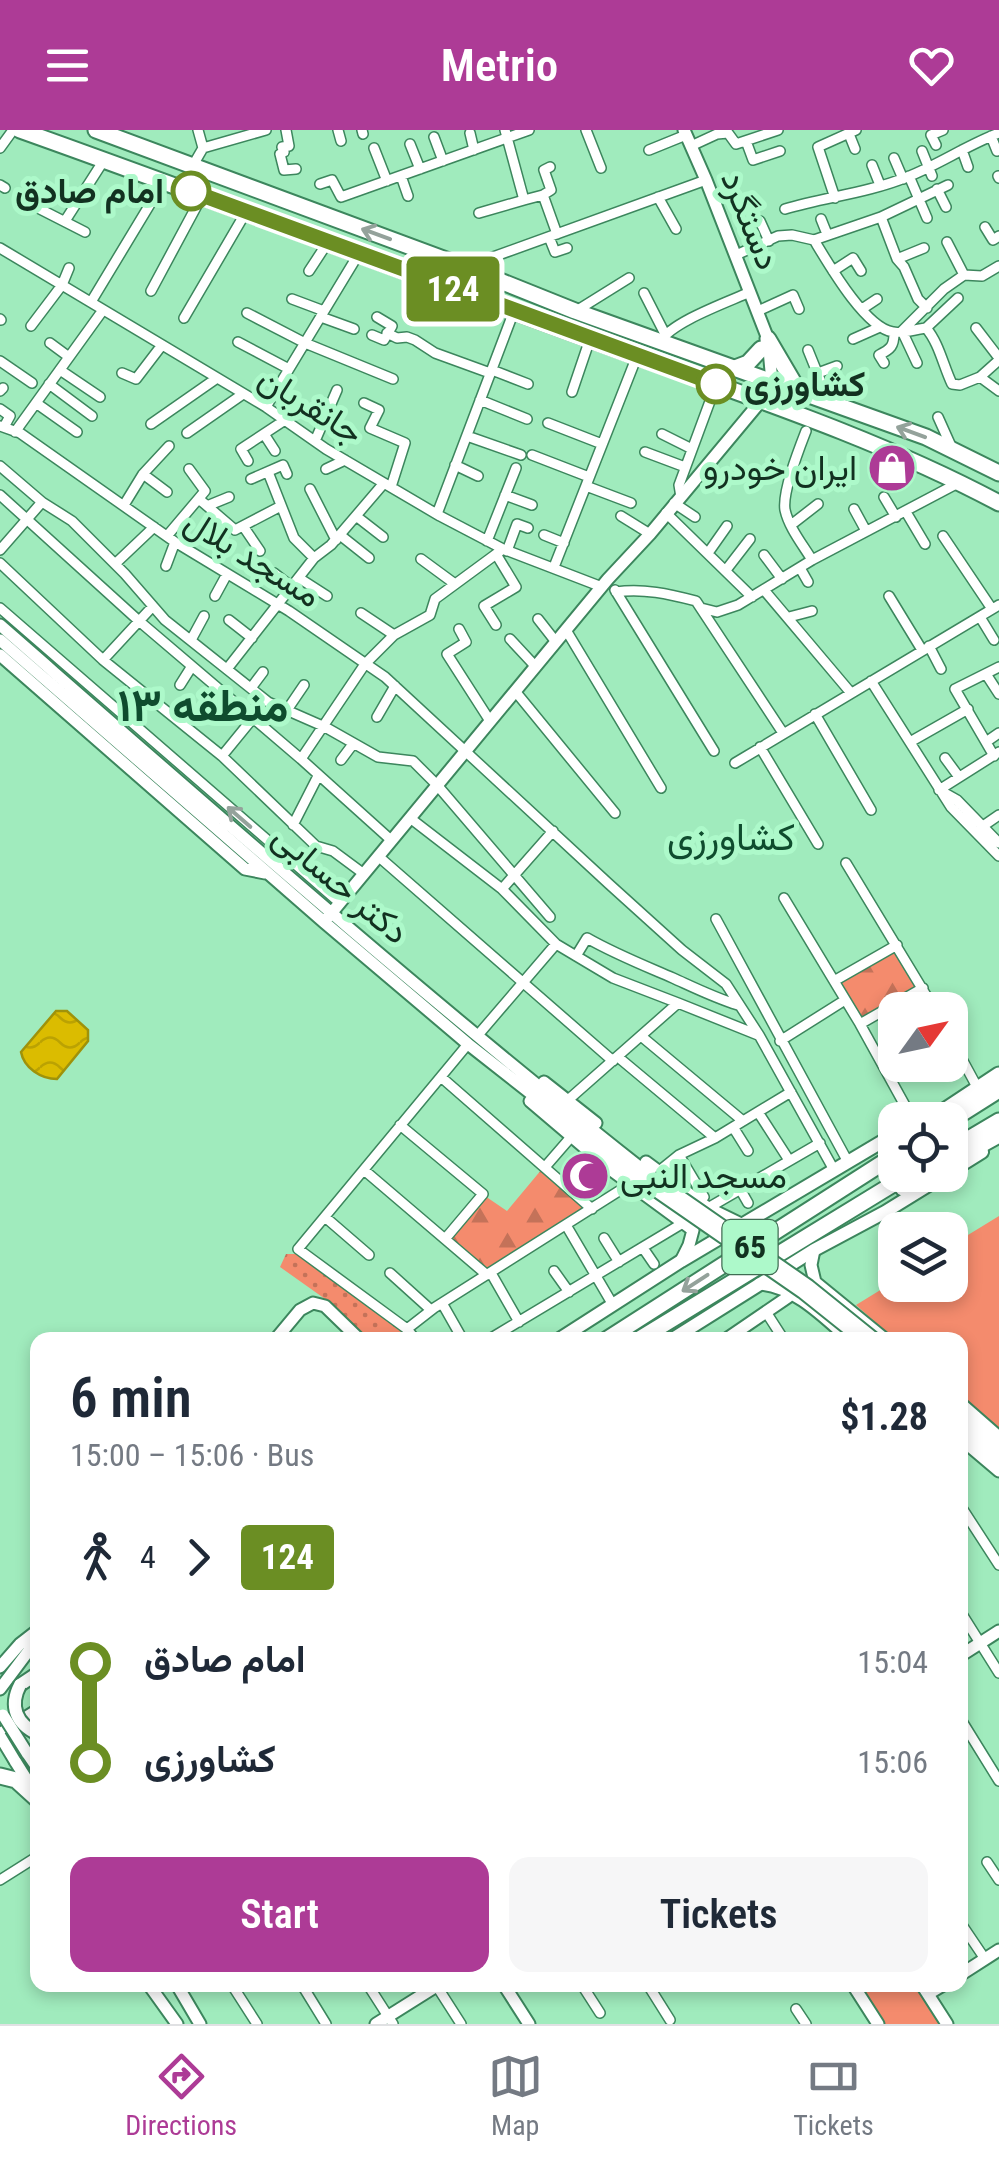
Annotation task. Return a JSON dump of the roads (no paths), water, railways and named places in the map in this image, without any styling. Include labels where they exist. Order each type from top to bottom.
[{"type":"highway","points":[[17,130],[716,384],[960,482],[999,503]]},
{"type":"highway","points":[[96,130],[575,311],[662,338],[764,380],[926,438],[999,473]]},
{"type":"highway","points":[[735,368],[748,363],[765,340],[798,390]]},
{"type":"highway","points":[[957,1102],[999,1073]]},
{"type":"highway","points":[[968,1110],[999,1090]]},
{"type":"highway","points":[[968,1139],[999,1121]]},
{"type":"highway","points":[[968,1153],[999,1138]]},
{"type":"highway","points":[[820,1202],[878,1157]]},
{"type":"highway","name":"65","points":[[618,1332],[878,1166]]},
{"type":"highway","name":"65","points":[[651,1332],[880,1192]]},
{"type":"highway","points":[[831,1221],[894,1192]]},
{"type":"highway","points":[[0,1736],[30,1717]]},
{"type":"highway","points":[[8,1757],[30,1739]]},
{"type":"highway","points":[[0,1776],[16,1780],[30,1792]]},
{"type":"main road","name":"دستگرد","points":[[687,137],[758,311],[765,340],[760,402]]},
{"type":"main road","points":[[332,913],[760,402]]},
{"type":"main road","name":"دکتر حسابی","points":[[0,625],[473,1039],[652,1178]]},
{"type":"main road","name":"دکتر حسابی","points":[[0,640],[267,874],[332,913]]},
{"type":"main road","points":[[0,655],[244,869],[267,874]]},
{"type":"main road","points":[[473,1039],[568,1100],[652,1178],[852,1332]]},
{"type":"main road","points":[[473,1039],[571,1137],[688,1227],[698,1231],[712,1222],[708,1205]]},
{"type":"main road","points":[[947,1102],[999,1073]]},
{"type":"main road","points":[[968,1159],[999,1138]]},
{"type":"main road","points":[[571,1332],[681,1261],[878,1144]]},
{"type":"main road","points":[[652,1178],[742,1225]]},
{"type":"main road","points":[[652,1178],[809,1286],[866,1332]]},
{"type":"main road","points":[[684,1332],[814,1250],[917,1192]]},
{"type":"main road","points":[[681,1261],[689,1246],[688,1227]]},
{"type":"main road","points":[[814,1250],[811,1264],[815,1282],[876,1332]]},
{"type":"main road","points":[[737,1332],[792,1297],[805,1284],[815,1282]]},
{"type":"main road","points":[[759,1284],[788,1290],[839,1332]]},
{"type":"main road","points":[[282,1332],[300,1310],[313,1303],[325,1306],[352,1332]]},
{"type":"main road","points":[[968,1411],[999,1437]]},
{"type":"main road","points":[[968,1421],[999,1448]]},
{"type":"main road","points":[[968,1433],[999,1460]]},
{"type":"main road","points":[[968,1445],[999,1471]]},
{"type":"main road","points":[[968,1651],[999,1631]]},
{"type":"main road","points":[[0,1667],[30,1638]]},
{"type":"main road","points":[[0,1690],[30,1649]]},
{"type":"main road","points":[[30,1679],[20,1685],[14,1704],[16,1714],[30,1730]]},
{"type":"main road","points":[[2,1712],[30,1757]]},
{"type":"main road","points":[[0,1736],[8,1757],[30,1788]]},
{"type":"main road","points":[[968,1969],[999,1950]]},
{"type":"main road","points":[[153,1992],[177,2024]]},
{"type":"main road","points":[[181,1992],[200,2024]]},
{"type":"main road","points":[[376,2024],[391,2020],[428,1992]]},
{"type":"main road","points":[[508,1992],[529,2024]]},
{"type":"main road","points":[[857,1992],[878,2024]]},
{"type":"main road","points":[[926,1992],[948,2024]]},
{"type":"street","points":[[0,148],[17,130]]},
{"type":"street","points":[[192,166],[202,148],[198,130]]},
{"type":"street","points":[[202,148],[266,130]]},
{"type":"street","points":[[286,130],[289,146],[282,147],[284,152],[280,154],[284,170],[296,169]]},
{"type":"street","points":[[320,184],[332,180],[341,197],[443,161],[459,161],[506,134],[529,130]]},
{"type":"street","points":[[586,130],[601,168]]},
{"type":"street","points":[[650,150],[716,132],[728,132],[736,144],[778,130]]},
{"type":"street","points":[[936,145],[930,134],[943,130]]},
{"type":"street","points":[[836,198],[818,147],[852,132],[855,149]]},
{"type":"street","points":[[470,133],[474,150]]},
{"type":"street","points":[[506,134],[524,200]]},
{"type":"street","points":[[785,210],[930,172],[995,134],[998,151]]},
{"type":"street","points":[[434,137],[443,161]]},
{"type":"street","points":[[746,140],[753,160],[780,151]]},
{"type":"street","points":[[410,144],[428,169]]},
{"type":"street","points":[[374,148],[387,181]]},
{"type":"street","points":[[922,150],[930,172]]},
{"type":"street","points":[[962,150],[968,167]]},
{"type":"street","points":[[894,158],[919,197],[927,218]]},
{"type":"street","points":[[65,221],[104,160]]},
{"type":"street","points":[[872,164],[880,185]]},
{"type":"street","points":[[479,213],[551,190],[544,170],[550,166]]},
{"type":"street","points":[[401,176],[408,196]]},
{"type":"street","points":[[465,267],[706,180]]},
{"type":"street","points":[[91,302],[164,181]]},
{"type":"street","points":[[736,256],[778,236],[814,240],[881,217],[948,185]]},
{"type":"street","points":[[937,190],[946,207]]},
{"type":"street","points":[[543,195],[556,252],[567,248]]},
{"type":"street","points":[[150,290],[193,225],[202,196]]},
{"type":"street","points":[[658,197],[676,229]]},
{"type":"street","points":[[36,207],[85,232]]},
{"type":"street","points":[[184,318],[246,212]]},
{"type":"street","points":[[881,217],[918,299],[927,308]]},
{"type":"street","points":[[821,219],[827,234]]},
{"type":"street","points":[[760,221],[769,241]]},
{"type":"street","points":[[985,228],[993,240],[999,236]]},
{"type":"street","points":[[814,240],[833,272],[880,327],[898,332],[926,328],[958,298]]},
{"type":"street","points":[[310,272],[328,242]]},
{"type":"street","points":[[946,242],[964,274]]},
{"type":"street","points":[[894,273],[900,263],[924,248]]},
{"type":"street","points":[[0,263],[4,250]]},
{"type":"street","name":"جانقربان","points":[[4,250],[266,407],[345,460],[502,551],[605,583]]},
{"type":"street","points":[[266,407],[358,255]]},
{"type":"street","points":[[833,272],[853,258],[861,270]]},
{"type":"street","points":[[884,363],[879,355],[890,349],[898,332],[944,289],[964,274],[982,276],[999,266]]},
{"type":"street","points":[[30,326],[62,285],[70,268]]},
{"type":"street","points":[[575,311],[629,278]]},
{"type":"street","points":[[914,290],[924,283]]},
{"type":"street","points":[[644,292],[662,338],[750,292]]},
{"type":"street","points":[[758,311],[793,295],[799,309]]},
{"type":"street","points":[[292,299],[354,329]]},
{"type":"street","points":[[862,309],[877,299]]},
{"type":"street","points":[[15,432],[104,310]]},
{"type":"street","points":[[437,514],[514,312]]},
{"type":"street","points":[[247,314],[393,379]]},
{"type":"street","points":[[372,335],[384,340],[392,326],[378,317]]},
{"type":"street","points":[[853,339],[880,327]]},
{"type":"street","points":[[926,328],[934,337],[952,384],[960,385],[980,378],[999,359],[976,328]]},
{"type":"street","points":[[898,332],[917,364]]},
{"type":"street","points":[[387,334],[407,337],[435,353],[528,384]]},
{"type":"street","points":[[572,392],[590,340]]},
{"type":"street","points":[[238,342],[289,369]]},
{"type":"street","points":[[50,344],[69,357]]},
{"type":"street","points":[[122,373],[136,379],[162,345]]},
{"type":"street","points":[[808,350],[829,402]]},
{"type":"street","points":[[554,567],[637,356]]},
{"type":"street","points":[[0,362],[32,383]]},
{"type":"street","points":[[818,373],[837,366]]},
{"type":"street","points":[[60,370],[100,397]]},
{"type":"street","points":[[150,424],[217,378]]},
{"type":"street","points":[[980,378],[999,391]]},
{"type":"street","points":[[49,384],[92,416]]},
{"type":"street","points":[[716,384],[674,504],[708,553],[752,597]]},
{"type":"street","points":[[315,441],[337,390]]},
{"type":"street","points":[[173,391],[182,402]]},
{"type":"street","points":[[187,433],[243,394]]},
{"type":"street","points":[[480,400],[527,419]]},
{"type":"street","points":[[36,403],[77,432]]},
{"type":"street","points":[[227,669],[314,558],[387,485],[405,443],[370,428],[379,410],[364,403]]},
{"type":"street","points":[[0,409],[10,416],[2,427]]},
{"type":"street","points":[[938,417],[952,449]]},
{"type":"street","points":[[248,461],[241,449],[285,420]]},
{"type":"street","points":[[548,423],[602,444]]},
{"type":"street","name":"مسجد بلال","points":[[2,427],[395,686],[682,950],[726,984],[834,1170]]},
{"type":"street","points":[[806,431],[794,460],[784,506],[812,560]]},
{"type":"street","points":[[264,434],[275,451]]},
{"type":"street","points":[[662,434],[692,449]]},
{"type":"street","points":[[239,435],[248,444]]},
{"type":"street","points":[[466,436],[521,455]]},
{"type":"street","points":[[124,505],[143,474],[169,446]]},
{"type":"street","points":[[645,452],[685,467]]},
{"type":"street","points":[[532,455],[630,503]]},
{"type":"street","points":[[326,468],[345,460]]},
{"type":"street","points":[[251,479],[283,465],[287,474]]},
{"type":"street","points":[[0,466],[42,502],[72,521],[165,620],[268,702],[325,727],[378,757],[413,762],[550,917]]},
{"type":"street","points":[[455,466],[478,476]]},
{"type":"street","points":[[487,541],[516,468]]},
{"type":"street","points":[[190,470],[204,499],[235,530],[282,506]]},
{"type":"street","points":[[268,472],[294,538],[314,558]]},
{"type":"street","points":[[143,474],[167,492]]},
{"type":"street","points":[[701,608],[716,612],[738,605],[812,560],[960,482]]},
{"type":"street","points":[[310,488],[338,537],[369,558]]},
{"type":"street","points":[[0,495],[392,840]]},
{"type":"street","points":[[505,495],[532,505]]},
{"type":"street","points":[[166,566],[171,539],[204,499],[229,496]]},
{"type":"street","points":[[884,497],[925,544]]},
{"type":"street","points":[[0,550],[42,502]]},
{"type":"street","points":[[674,504],[694,517]]},
{"type":"street","points":[[791,525],[819,504]]},
{"type":"street","points":[[854,509],[866,531]]},
{"type":"street","points":[[356,516],[383,537]]},
{"type":"street","points":[[621,516],[650,534]]},
{"type":"street","points":[[302,759],[365,664],[394,636],[430,615],[435,599],[502,551],[517,524],[528,528]]},
{"type":"street","points":[[242,526],[260,551]]},
{"type":"street","points":[[708,553],[727,526]]},
{"type":"street","points":[[115,564],[154,527]]},
{"type":"street","points":[[544,535],[564,543]]},
{"type":"street","points":[[735,762],[996,607],[943,536]]},
{"type":"street","points":[[726,570],[750,539]]},
{"type":"street","points":[[496,624],[484,606],[516,587],[502,551]]},
{"type":"street","points":[[764,555],[782,578]]},
{"type":"street","points":[[420,559],[470,592]]},
{"type":"street","points":[[0,564],[104,660],[222,756],[316,846],[333,850],[364,874]]},
{"type":"street","points":[[800,568],[808,582]]},
{"type":"street","points":[[274,573],[327,596]]},
{"type":"street","points":[[215,596],[227,574]]},
{"type":"street","points":[[605,583],[616,592],[714,750]]},
{"type":"street","points":[[616,592],[635,590],[696,601],[783,733]]},
{"type":"street","points":[[764,590],[851,692]]},
{"type":"street","points":[[889,596],[941,669]]},
{"type":"street","points":[[104,660],[153,606]]},
{"type":"street","points":[[0,608],[332,913]]},
{"type":"street","points":[[788,617],[812,612]]},
{"type":"street","points":[[361,613],[394,636]]},
{"type":"street","points":[[191,640],[204,616]]},
{"type":"street","points":[[980,617],[994,640]]},
{"type":"street","points":[[538,619],[556,642]]},
{"type":"street","points":[[230,620],[252,638]]},
{"type":"street","points":[[459,629],[466,642],[447,654],[490,721]]},
{"type":"street","points":[[566,630],[661,788]]},
{"type":"street","points":[[510,639],[536,666]]},
{"type":"street","points":[[180,685],[192,666]]},
{"type":"street","points":[[939,790],[996,754],[955,689],[999,667]]},
{"type":"street","points":[[251,688],[263,672]]},
{"type":"street","points":[[986,674],[999,694]]},
{"type":"street","points":[[871,680],[951,807],[999,856]]},
{"type":"street","points":[[287,710],[304,685]]},
{"type":"street","points":[[377,717],[395,686]]},
{"type":"street","points":[[516,691],[615,812]]},
{"type":"street","points":[[910,742],[968,709]]},
{"type":"street","points":[[815,714],[871,810]]},
{"type":"street","points":[[222,756],[253,718]]},
{"type":"street","points":[[986,742],[999,733]]},
{"type":"street","points":[[342,760],[353,744]]},
{"type":"street","points":[[760,747],[818,844]]},
{"type":"street","points":[[945,758],[959,778]]},
{"type":"street","points":[[293,824],[318,776]]},
{"type":"street","points":[[939,790],[957,800],[999,843]]},
{"type":"street","points":[[983,826],[999,815]]},
{"type":"street","points":[[410,818],[502,889],[556,944],[616,980],[759,1035]]},
{"type":"street","points":[[502,889],[553,832]]},
{"type":"street","points":[[378,856],[615,1059],[715,1138]]},
{"type":"street","points":[[846,863],[925,992]]},
{"type":"street","points":[[784,898],[906,1102]]},
{"type":"street","points":[[716,919],[848,1162]]},
{"type":"street","points":[[576,956],[588,938],[626,960],[740,1006]]},
{"type":"street","points":[[409,1332],[298,1250],[556,944]]},
{"type":"street","points":[[834,981],[897,945]]},
{"type":"street","points":[[616,980],[626,960]]},
{"type":"street","points":[[860,1024],[923,988]]},
{"type":"street","points":[[780,1041],[845,1000]]},
{"type":"street","points":[[568,1100],[678,1003]]},
{"type":"street","points":[[641,1036],[738,1124],[748,1152]]},
{"type":"street","points":[[968,1070],[976,1085]]},
{"type":"street","points":[[440,1077],[592,1209]]},
{"type":"street","points":[[652,1178],[680,1155],[791,1092]]},
{"type":"street","points":[[758,1112],[787,1157]]},
{"type":"street","points":[[400,1125],[483,1194],[446,1239]]},
{"type":"street","points":[[545,1168],[571,1137]]},
{"type":"street","points":[[680,1155],[708,1205],[820,1143]]},
{"type":"street","points":[[364,1170],[489,1274],[519,1322]]},
{"type":"street","points":[[406,1329],[630,1184]]},
{"type":"street","points":[[740,1190],[748,1203]]},
{"type":"street","points":[[325,1217],[369,1255]]},
{"type":"street","points":[[566,1225],[613,1305]]},
{"type":"street","points":[[510,1332],[568,1292],[688,1227]]},
{"type":"street","points":[[604,1238],[619,1262]]},
{"type":"street","points":[[643,1248],[654,1264]]},
{"type":"street","points":[[554,1271],[568,1292]]},
{"type":"street","points":[[390,1273],[431,1310]]},
{"type":"street","points":[[442,1303],[459,1332]]},
{"type":"street","points":[[766,1312],[779,1332]]},
{"type":"street","points":[[968,1517],[999,1565]]},
{"type":"street","points":[[968,1624],[999,1673]]},
{"type":"street","points":[[968,1731],[999,1780]]},
{"type":"street","points":[[0,1880],[30,1861]]},
{"type":"street","points":[[987,1862],[999,1880]]},
{"type":"street","points":[[968,1934],[985,1959]]},
{"type":"street","points":[[236,1992],[257,2024]]},
{"type":"street","points":[[306,1992],[326,2024]]},
{"type":"street","points":[[373,1992],[391,2020]]},
{"type":"street","points":[[441,1992],[461,2024]]},
{"type":"street","points":[[586,1992],[600,2013]]},
{"type":"street","points":[[652,1992],[670,2020]]},
{"type":"street","points":[[796,2009],[806,2024]]},
{"type":"water","points":[[56,1011],[67,1011],[88,1030],[88,1041],[57,1079],[34,1072],[21,1052]]},
{"type":"place","name":"امام صادق","points":[[191,191]]},
{"type":"place","name":"کشاورزی","points":[[716,384]]},
{"type":"place","name":"ایران خودرو","points":[[892,468]]},
{"type":"place","name":"مسجد النبی","points":[[585,1176]]},
{"type":"district","name":"منطقه ۱۳","points":[[203,705]]},
{"type":"district","name":"کشاورزی","points":[[731,837]]}]
